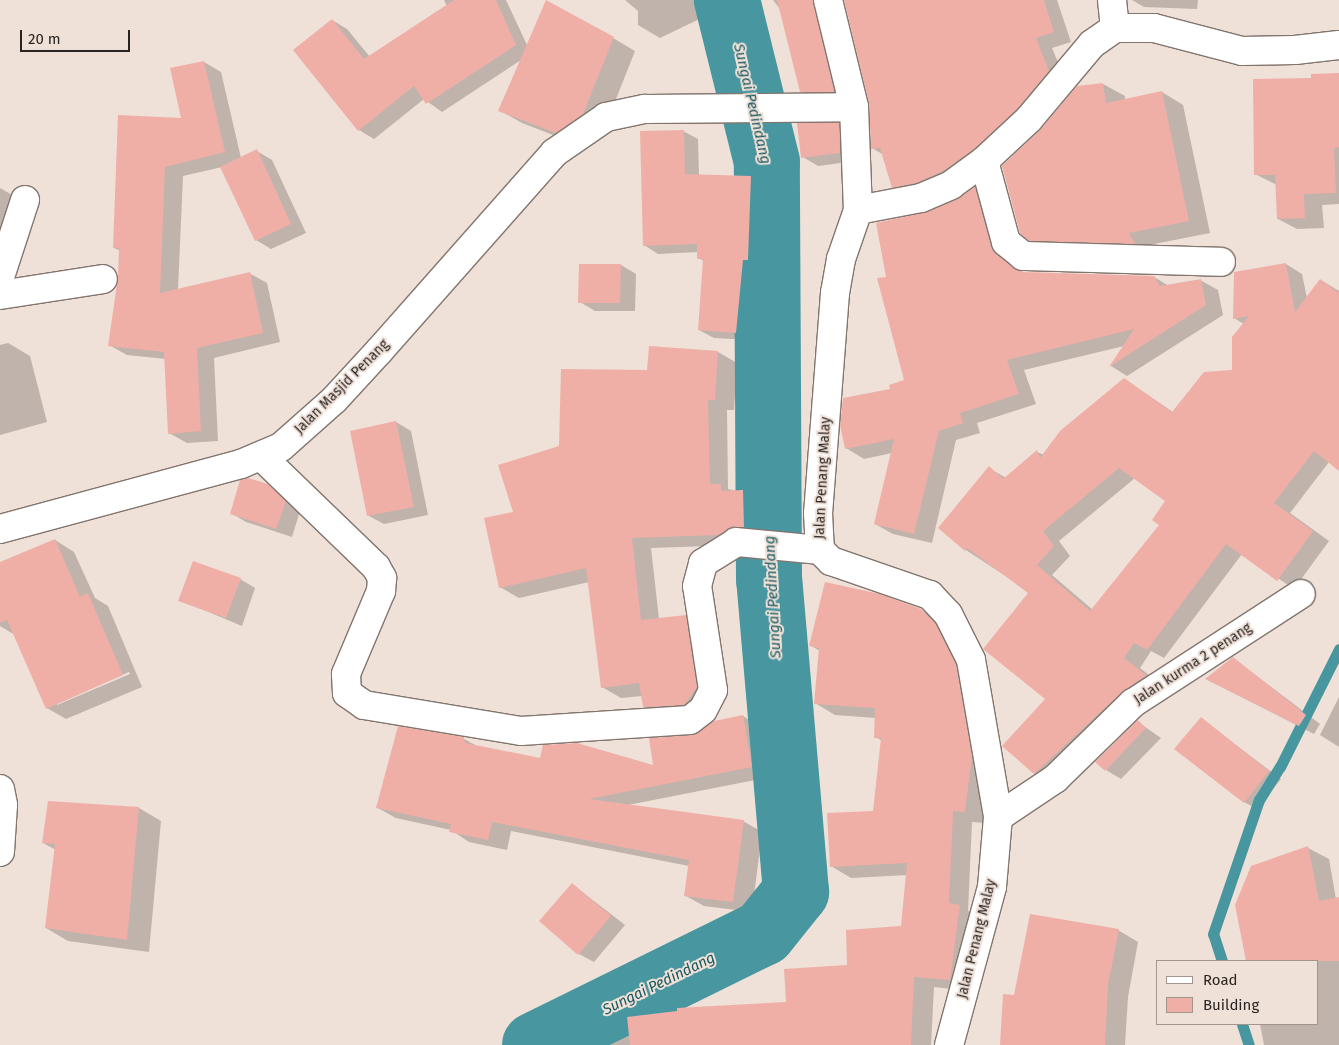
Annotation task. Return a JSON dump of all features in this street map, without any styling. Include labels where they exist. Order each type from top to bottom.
[{"type":"street","name":"Jalan Penang Malay","points":[[828,0],[854,107],[858,210],[841,259],[835,293],[818,513],[820,550],[831,561],[930,595],[948,614],[971,660],[998,817],[992,887],[949,1045]]},
{"type":"street","points":[[1112,0],[1115,28]]},
{"type":"street","points":[[858,210],[921,198],[951,186],[984,161],[1029,119],[1092,44],[1115,28],[1154,28],[1242,50],[1295,50],[1339,46]]},
{"type":"street","name":"Jalan Masjid Penang","points":[[0,529],[261,456],[281,447],[334,400],[554,153],[606,118],[645,109],[854,107]]},
{"type":"street","points":[[984,161],[1006,242],[1024,256],[1221,262]]},
{"type":"street","points":[[0,276],[25,200]]},
{"type":"street","points":[[0,295],[103,279]]},
{"type":"street","points":[[261,456],[376,567],[382,578],[381,592],[346,674],[347,693],[364,705],[521,730],[690,720],[703,710],[713,690],[697,586],[703,563],[736,542],[777,544],[820,550]]},
{"type":"street","name":"Jalan kurma 2 penang","points":[[998,817],[1055,779],[1132,702],[1301,594]]},
{"type":"street","points":[[0,789],[4,805],[0,852]]},
{"type":"building","points":[[454,0],[496,0],[516,45],[426,104],[414,86],[358,131],[293,50],[332,19],[364,59]]},
{"type":"building","points":[[546,0],[614,37],[583,114],[556,133],[498,111]]},
{"type":"building","points":[[777,0],[813,0],[834,92],[800,92]]},
{"type":"building","points":[[844,0],[1044,0],[1054,32],[1036,38],[1049,71],[1018,108],[974,149],[943,171],[916,183],[892,188],[880,148],[871,149],[869,103]]},
{"type":"building","points":[[204,61],[225,152],[165,167],[160,293],[250,272],[263,333],[197,348],[201,431],[168,434],[164,352],[108,346],[118,277],[119,248],[113,248],[118,115],[181,118],[170,68]]},
{"type":"building","points":[[1339,73],[1339,147],[1334,148],[1336,193],[1304,194],[1305,218],[1277,219],[1275,175],[1254,175],[1253,79],[1311,78],[1311,74]]},
{"type":"building","points":[[1103,83],[1106,103],[1162,91],[1189,221],[1129,233],[1135,244],[1029,241],[1020,233],[1002,166],[1041,129],[1077,86]]},
{"type":"building","points":[[797,123],[839,123],[840,153],[801,158]]},
{"type":"building","points":[[684,130],[685,174],[751,176],[748,260],[743,260],[736,333],[698,330],[703,259],[697,259],[697,244],[643,246],[640,131]]},
{"type":"building","points":[[257,149],[291,224],[255,241],[220,167]]},
{"type":"building","points":[[975,187],[991,247],[1014,268],[1023,272],[1154,276],[1160,286],[1201,279],[1206,305],[1109,367],[1134,329],[1007,360],[1019,394],[960,413],[963,423],[939,431],[914,534],[874,524],[894,439],[845,449],[840,425],[843,398],[890,389],[889,385],[904,380],[877,278],[886,277],[876,223],[927,212],[957,199]]},
{"type":"building","points":[[1286,263],[1295,312],[1320,279],[1339,293],[1339,471],[1314,451],[1274,503],[1313,531],[1277,581],[1226,544],[1147,650],[1134,643],[1124,658],[1146,675],[1122,692],[1034,774],[1002,746],[1045,699],[983,649],[1028,593],[967,548],[965,551],[938,528],[989,466],[1003,479],[1037,450],[1040,458],[1060,431],[1124,378],[1172,412],[1204,372],[1232,370],[1232,337],[1249,316],[1233,319],[1234,272]],"holes":[[[1119,468],[1165,501],[1152,520],[1159,525],[1090,611],[1037,565],[1054,546],[1043,531]]]},
{"type":"building","points":[[579,264],[621,264],[620,303],[578,303]]},
{"type":"building","points":[[649,346],[718,351],[715,400],[708,400],[710,484],[721,484],[721,491],[743,490],[744,527],[728,529],[718,535],[632,538],[641,620],[686,615],[697,687],[684,705],[643,707],[639,683],[601,688],[586,568],[499,588],[484,518],[513,512],[498,465],[559,446],[561,369],[647,370]]},
{"type":"building","points":[[396,421],[414,507],[367,516],[350,431]]},
{"type":"building","points":[[248,478],[268,484],[286,501],[276,529],[230,514],[240,480]]},
{"type":"building","points":[[55,539],[80,597],[88,593],[123,675],[46,709],[7,620],[0,623],[0,562]]},
{"type":"building","points":[[193,561],[241,578],[226,618],[178,601]]},
{"type":"building","points":[[825,582],[880,594],[921,609],[935,623],[956,665],[972,756],[965,812],[953,811],[949,903],[960,905],[950,980],[914,977],[911,1045],[630,1045],[627,1017],[677,1011],[677,1008],[786,1002],[784,969],[847,965],[846,930],[901,926],[907,863],[830,867],[827,813],[873,811],[881,738],[874,738],[875,708],[814,704],[819,648],[809,646]]},
{"type":"building","points":[[1233,657],[1306,715],[1299,726],[1205,679]]},
{"type":"building","points":[[743,715],[752,767],[589,799],[744,820],[733,902],[684,896],[689,860],[492,822],[488,840],[449,832],[451,824],[376,808],[398,726],[464,737],[465,743],[540,758],[543,745],[577,743],[653,765],[649,738],[692,735],[714,721]]},
{"type":"building","points":[[1201,717],[1269,771],[1244,803],[1174,749]]},
{"type":"building","points":[[1138,720],[1146,728],[1105,771],[1095,762]]},
{"type":"building","points":[[48,801],[139,807],[127,940],[45,928],[55,844],[42,843]]},
{"type":"building","points":[[1308,846],[1319,901],[1339,897],[1339,961],[1246,960],[1235,905],[1251,866]]},
{"type":"building","points":[[572,883],[611,916],[578,955],[539,921]]},
{"type":"building","points":[[1030,914],[1119,929],[1108,985],[1105,1045],[1000,1045],[1003,994],[1014,995]]},
{"type":"waterway","name":"Sungai Pedindang","points":[[535,1045],[763,933],[796,892],[769,580],[767,162],[727,0]]},
{"type":"waterway","points":[[1222,960],[1213,934],[1259,800],[1280,767],[1339,649]]},
{"type":"waterway","points":[[1242,1025],[1249,1045]]}]
